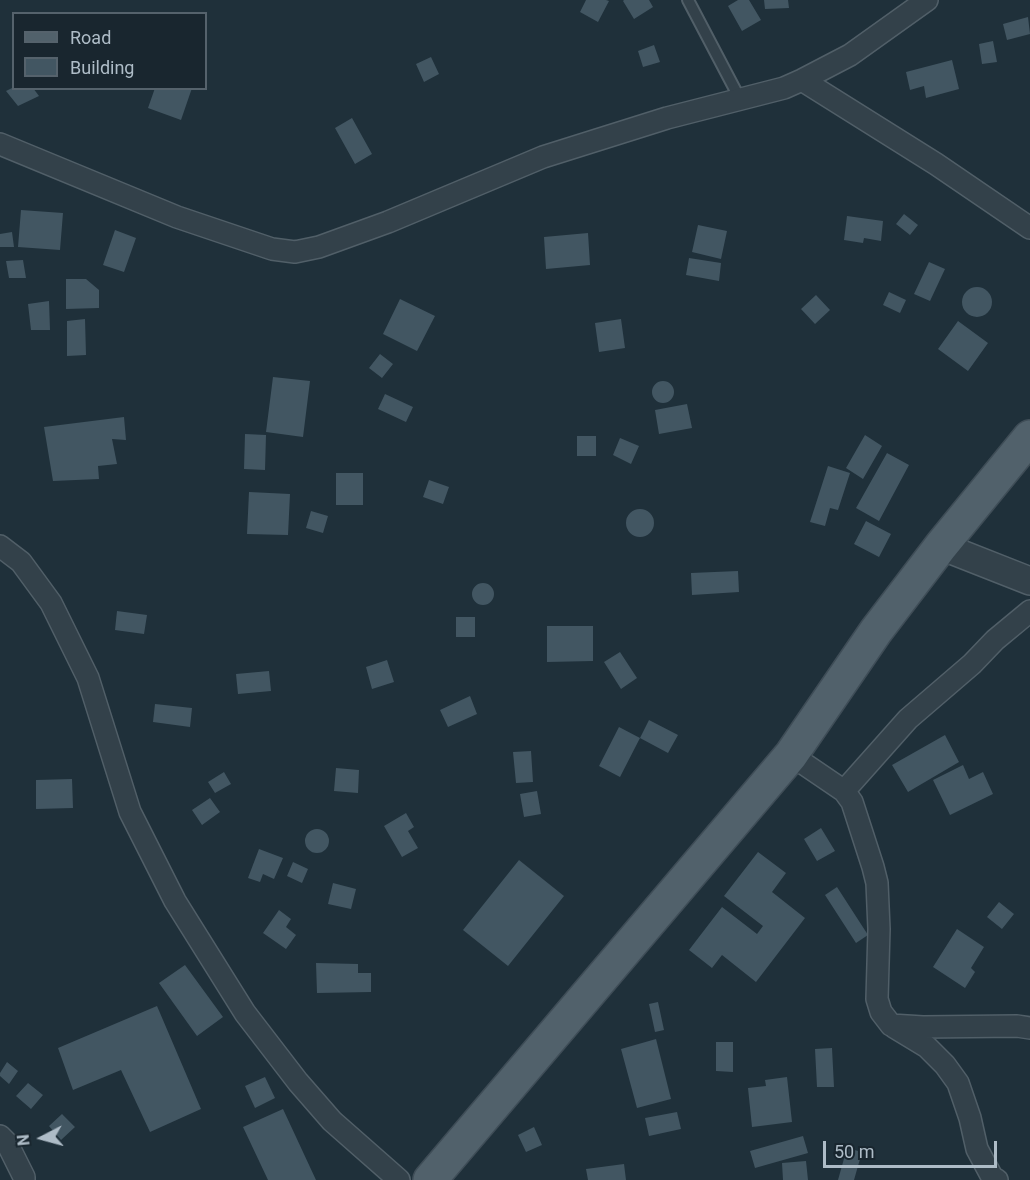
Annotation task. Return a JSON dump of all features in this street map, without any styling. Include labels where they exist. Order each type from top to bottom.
[{"type":"main road","points":[[430,1180],[791,755],[876,631],[1030,436]]},
{"type":"street","points":[[0,144],[177,217],[272,249],[295,252],[320,247],[388,222],[543,157],[667,118],[784,88],[850,55],[927,0]]},
{"type":"street","points":[[802,80],[936,164],[1030,228]]},
{"type":"street","points":[[0,546],[21,562],[51,603],[88,678],[130,812],[175,901],[245,1013],[298,1082],[332,1121],[399,1180]]},
{"type":"street","points":[[941,546],[1030,581]]},
{"type":"street","points":[[844,791],[908,719],[1030,611]]},
{"type":"street","points":[[791,755],[844,791],[852,802],[877,883],[879,929],[877,999],[881,1012],[891,1025],[927,1047],[945,1065],[958,1083],[970,1118],[977,1149],[994,1179]]},
{"type":"street","points":[[891,1025],[1030,1028]]},
{"type":"street","points":[[0,1136],[7,1143],[24,1180]]},
{"type":"lane","points":[[688,0],[740,99]]},
{"type":"building","points":[[586,0],[609,1],[598,22],[580,12]]},
{"type":"building","points":[[624,0],[649,0],[653,7],[634,19]]},
{"type":"building","points":[[738,0],[749,0],[761,20],[742,31],[728,6]]},
{"type":"building","points":[[764,0],[788,0],[789,8],[765,9]]},
{"type":"building","points":[[1028,17],[1030,34],[1007,40],[1003,24]]},
{"type":"building","points":[[993,41],[997,62],[982,64],[979,44]]},
{"type":"building","points":[[654,45],[660,62],[643,67],[638,51]]},
{"type":"building","points":[[431,57],[439,74],[424,82],[416,64]]},
{"type":"building","points":[[952,60],[959,89],[926,98],[924,86],[910,90],[906,72]]},
{"type":"building","points":[[12,88],[12,90],[34,90],[39,96],[18,106],[6,91]]},
{"type":"building","points":[[154,90],[191,90],[181,120],[148,108]]},
{"type":"building","points":[[352,118],[372,154],[355,164],[335,128]]},
{"type":"building","points":[[21,210],[63,213],[60,250],[18,247]]},
{"type":"building","points":[[904,214],[918,225],[910,235],[896,224]]},
{"type":"building","points":[[847,216],[883,221],[881,241],[864,238],[863,243],[844,240]]},
{"type":"building","points":[[698,225],[727,231],[721,259],[692,252]]},
{"type":"building","points":[[115,230],[136,238],[124,272],[103,265]]},
{"type":"building","points":[[12,232],[14,247],[0,247],[0,234]]},
{"type":"building","points":[[588,233],[590,265],[546,269],[544,237]]},
{"type":"building","points":[[689,258],[721,263],[719,281],[686,275]]},
{"type":"building","points":[[23,260],[26,278],[9,278],[6,261]]},
{"type":"building","points":[[929,262],[945,269],[930,301],[914,294]]},
{"type":"building","points":[[66,279],[86,279],[99,290],[99,308],[66,309]]},
{"type":"building","points":[[977,287],[983,288],[991,296],[991,308],[983,316],[977,317],[971,316],[963,308],[962,302],[963,296],[971,288]]},
{"type":"building","points":[[889,292],[906,300],[900,313],[883,305]]},
{"type":"building","points":[[816,295],[830,310],[815,324],[801,309]]},
{"type":"building","points":[[400,299],[435,316],[417,351],[383,334]]},
{"type":"building","points":[[49,301],[50,330],[31,330],[28,304]]},
{"type":"building","points":[[85,319],[86,355],[67,356],[67,321]]},
{"type":"building","points":[[621,319],[625,348],[599,352],[595,323]]},
{"type":"building","points":[[958,321],[988,343],[968,371],[938,349]]},
{"type":"building","points":[[380,354],[393,364],[382,378],[369,368]]},
{"type":"building","points":[[273,377],[310,381],[303,437],[266,432]]},
{"type":"building","points":[[663,381],[671,384],[674,392],[671,400],[663,403],[655,400],[652,392],[655,384]]},
{"type":"building","points":[[385,394],[413,407],[406,422],[378,409]]},
{"type":"building","points":[[687,404],[692,428],[659,434],[655,410]]},
{"type":"building","points":[[124,417],[126,440],[112,439],[117,464],[98,466],[99,479],[53,481],[44,427]]},
{"type":"building","points":[[245,434],[266,435],[265,470],[244,469]]},
{"type":"building","points":[[865,435],[882,446],[863,479],[846,468]]},
{"type":"building","points":[[577,436],[596,436],[596,456],[577,456]]},
{"type":"building","points":[[620,438],[639,446],[631,464],[613,455]]},
{"type":"building","points":[[887,453],[909,465],[879,521],[856,508]]},
{"type":"building","points":[[828,466],[850,473],[838,510],[830,508],[825,526],[810,522]]},
{"type":"building","points":[[336,473],[363,473],[363,505],[336,505]]},
{"type":"building","points":[[429,480],[449,487],[443,504],[423,497]]},
{"type":"building","points":[[249,492],[290,494],[288,535],[247,534]]},
{"type":"building","points":[[640,509],[650,513],[654,523],[650,533],[640,537],[630,533],[626,523],[630,513]]},
{"type":"building","points":[[311,511],[328,516],[323,533],[306,528]]},
{"type":"building","points":[[866,521],[891,534],[879,557],[854,544]]},
{"type":"building","points":[[738,571],[739,592],[692,595],[691,573]]},
{"type":"building","points":[[483,583],[491,586],[494,594],[491,602],[483,605],[475,602],[472,594],[475,586]]},
{"type":"building","points":[[117,611],[147,615],[144,634],[115,630]]},
{"type":"building","points":[[456,617],[475,617],[475,637],[456,637]]},
{"type":"building","points":[[547,626],[593,626],[593,661],[547,662]]},
{"type":"building","points":[[620,652],[637,678],[621,689],[604,662]]},
{"type":"building","points":[[387,660],[394,682],[372,689],[366,667]]},
{"type":"building","points":[[269,671],[271,691],[238,694],[236,674]]},
{"type":"building","points":[[470,696],[477,714],[448,727],[440,710]]},
{"type":"building","points":[[155,704],[192,708],[190,727],[153,722]]},
{"type":"building","points":[[649,720],[678,735],[668,753],[640,738]]},
{"type":"building","points":[[619,727],[640,738],[620,777],[599,766]]},
{"type":"building","points":[[945,735],[959,762],[908,792],[892,765]]},
{"type":"building","points":[[531,751],[533,782],[516,783],[513,752]]},
{"type":"building","points":[[963,765],[969,779],[983,772],[993,794],[950,815],[933,780]]},
{"type":"building","points":[[336,768],[359,770],[358,793],[334,791]]},
{"type":"building","points":[[224,772],[231,784],[215,793],[208,782]]},
{"type":"building","points":[[72,779],[73,808],[36,809],[36,780]]},
{"type":"building","points":[[537,791],[541,814],[524,817],[520,794]]},
{"type":"building","points":[[210,798],[220,812],[202,825],[192,810]]},
{"type":"building","points":[[406,813],[414,827],[408,831],[418,848],[402,857],[384,826]]},
{"type":"building","points":[[821,828],[835,851],[817,861],[804,839]]},
{"type":"building","points":[[312,829],[322,829],[329,836],[329,846],[322,853],[312,853],[305,846],[305,836]]},
{"type":"building","points":[[259,849],[283,858],[274,879],[263,874],[260,882],[248,878]]},
{"type":"building","points":[[758,852],[786,873],[772,892],[805,918],[756,982],[722,955],[712,968],[689,950],[722,907],[757,934],[763,926],[724,896]]},
{"type":"building","points":[[519,860],[564,896],[508,966],[463,930]]},
{"type":"building","points":[[293,862],[308,869],[302,883],[287,876]]},
{"type":"building","points":[[333,883],[356,889],[351,909],[328,904]]},
{"type":"building","points":[[837,887],[868,935],[856,943],[825,895]]},
{"type":"building","points":[[999,902],[1014,914],[1002,929],[987,917]]},
{"type":"building","points":[[279,910],[291,919],[286,927],[296,935],[286,949],[263,933]]},
{"type":"building","points":[[957,929],[984,947],[971,968],[975,972],[965,988],[933,967]]},
{"type":"building","points":[[316,963],[358,964],[358,973],[371,973],[371,992],[317,993]]},
{"type":"building","points":[[185,965],[223,1017],[197,1036],[159,983]]},
{"type":"building","points":[[658,1002],[664,1030],[655,1032],[649,1004]]},
{"type":"building","points":[[157,1006],[201,1109],[150,1132],[121,1070],[73,1090],[58,1048]]},
{"type":"building","points":[[656,1039],[671,1099],[637,1108],[621,1049]]},
{"type":"building","points":[[716,1042],[733,1042],[733,1072],[716,1071]]},
{"type":"building","points":[[832,1048],[834,1087],[817,1087],[815,1049]]},
{"type":"building","points":[[7,1062],[18,1071],[9,1084],[0,1076]]},
{"type":"building","points":[[265,1077],[275,1098],[255,1108],[245,1086]]},
{"type":"building","points":[[787,1077],[792,1122],[752,1127],[748,1088],[766,1086],[765,1080]]},
{"type":"building","points":[[28,1083],[43,1095],[31,1109],[16,1096]]},
{"type":"building","points":[[283,1109],[316,1180],[268,1180],[243,1127]]},
{"type":"building","points":[[677,1112],[681,1129],[649,1136],[645,1118]]},
{"type":"building","points":[[62,1114],[75,1127],[61,1140],[49,1126]]},
{"type":"building","points":[[534,1127],[542,1145],[526,1152],[518,1135]]},
{"type":"building","points":[[803,1136],[808,1153],[755,1168],[750,1151]]},
{"type":"building","points":[[847,1148],[862,1152],[854,1180],[838,1180]]},
{"type":"building","points":[[806,1161],[808,1180],[783,1180],[782,1163]]},
{"type":"building","points":[[624,1164],[626,1180],[588,1180],[586,1169]]}]
